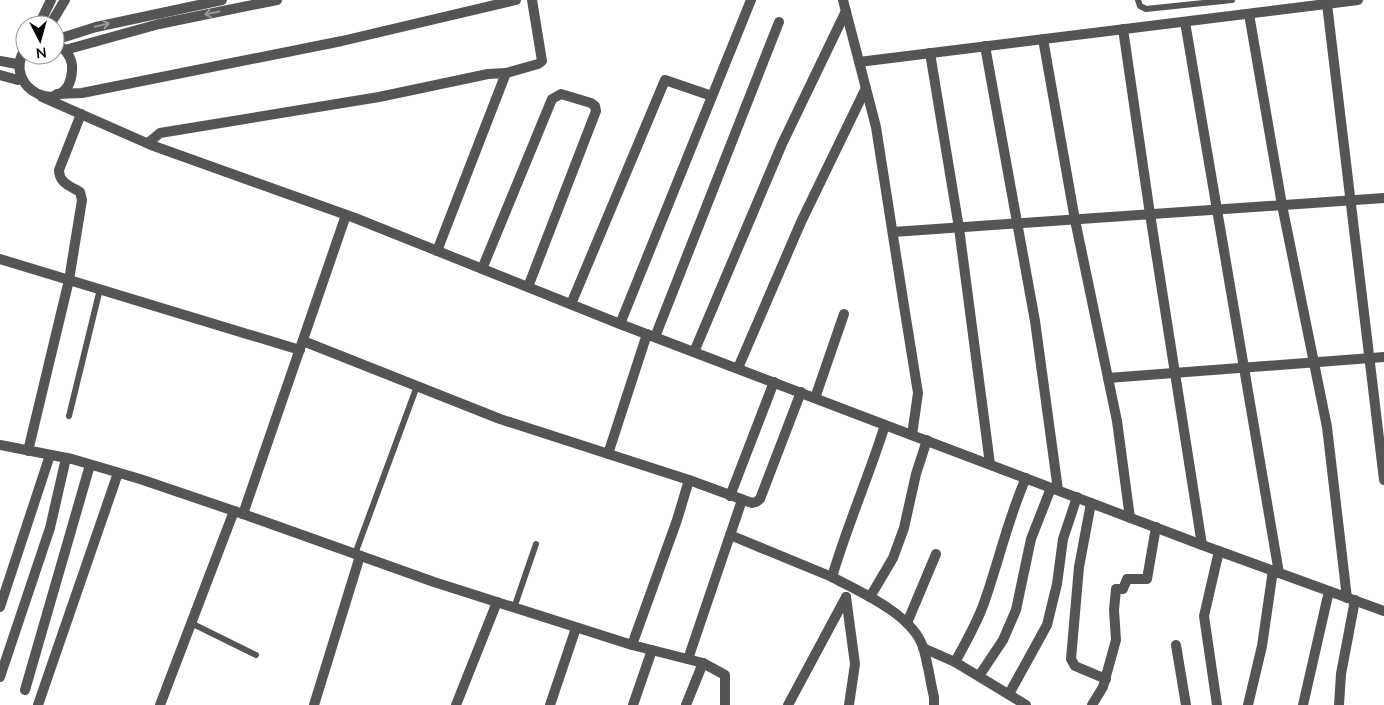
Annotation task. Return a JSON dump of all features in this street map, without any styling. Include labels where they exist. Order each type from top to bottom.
[{"type":"street","points":[[44,15],[51,0]]},
{"type":"street","points":[[56,15],[65,0]]},
{"type":"street","points":[[65,37],[96,26],[222,0]]},
{"type":"street","points":[[57,94],[68,85],[72,76],[70,58],[65,50],[159,24],[277,0]]},
{"type":"street","points":[[42,97],[82,93],[332,43],[516,0]]},
{"type":"street","points":[[148,143],[160,133],[379,97],[488,74],[506,73],[538,64],[542,61],[532,0]]},
{"type":"street","points":[[620,324],[752,0]]},
{"type":"street","points":[[844,0],[876,127],[893,232],[918,393],[912,435]]},
{"type":"street","points":[[859,62],[1358,0]]},
{"type":"street","points":[[1327,4],[1370,358],[1381,428],[1384,480]]},
{"type":"street","points":[[694,352],[782,144],[846,11]]},
{"type":"street","points":[[1249,14],[1282,205],[1327,427],[1351,599],[1338,705]]},
{"type":"street","points":[[608,454],[651,335],[779,22]]},
{"type":"street","points":[[1185,22],[1244,367],[1276,572],[1262,646],[1248,705]]},
{"type":"street","points":[[1123,29],[1202,545]]},
{"type":"street","points":[[1043,39],[1075,220],[1117,421],[1130,518]]},
{"type":"street","points":[[979,676],[1003,640],[1016,610],[1031,539],[1054,489],[1035,321],[1019,224],[985,46]]},
{"type":"street","points":[[930,53],[959,228],[990,464]]},
{"type":"street","points":[[0,61],[15,64]]},
{"type":"street","points":[[17,65],[18,80]]},
{"type":"street","points":[[437,251],[506,73]]},
{"type":"street","points":[[0,75],[18,80],[27,91],[35,96],[42,97],[148,143],[346,215],[620,324],[1130,518],[1384,611]]},
{"type":"street","points":[[570,304],[665,80],[712,96]]},
{"type":"street","points":[[738,368],[801,222],[866,88]]},
{"type":"street","points":[[482,269],[552,99],[561,94],[591,103],[595,106],[596,111],[528,287]]},
{"type":"street","points":[[28,451],[69,280],[82,200],[80,192],[63,182],[58,170],[81,114]]},
{"type":"street","points":[[893,232],[1384,198]]},
{"type":"street","points":[[160,705],[191,624],[239,512],[301,345],[346,215]]},
{"type":"street","points":[[0,259],[301,345],[417,386],[500,419],[689,480],[742,500],[756,502],[760,499],[801,392]]},
{"type":"street","points":[[815,398],[844,314]]},
{"type":"street","points":[[1108,378],[1384,357]]},
{"type":"street","points":[[730,496],[774,382]]},
{"type":"street","points":[[832,577],[845,534],[871,470],[885,425]]},
{"type":"street","points":[[870,597],[893,558],[904,528],[916,474],[927,440]]},
{"type":"street","points":[[0,445],[66,458],[118,473],[239,512],[514,608],[632,646],[703,663],[726,675],[725,705]]},
{"type":"street","points":[[0,607],[50,455]]},
{"type":"street","points":[[0,677],[50,528],[66,458]]},
{"type":"street","points":[[25,690],[90,465]]},
{"type":"street","points":[[38,705],[118,473]]},
{"type":"street","points":[[955,662],[984,604],[1015,503],[1026,478]]},
{"type":"street","points":[[632,646],[677,520],[689,480]]},
{"type":"street","points":[[1009,694],[1047,624],[1057,584],[1063,538],[1077,497]]},
{"type":"street","points":[[688,659],[742,500]]},
{"type":"street","points":[[1091,502],[1079,567],[1071,659],[1075,666],[1106,679]]},
{"type":"street","points":[[1092,705],[1106,679],[1116,640],[1114,610],[1116,589],[1123,589],[1127,579],[1147,579],[1156,527]]},
{"type":"street","points":[[730,535],[832,577],[870,597],[906,623],[923,648],[934,697],[934,705]]},
{"type":"street","points":[[1217,705],[1204,616],[1219,551]]},
{"type":"street","points":[[906,623],[936,554]]},
{"type":"street","points":[[314,705],[358,555]]},
{"type":"street","points":[[844,584],[855,664],[849,705]]},
{"type":"street","points":[[1303,705],[1329,591]]},
{"type":"street","points":[[788,705],[846,597]]},
{"type":"street","points":[[456,705],[497,602]]},
{"type":"street","points":[[550,705],[576,628]]},
{"type":"street","points":[[1176,645],[1186,705]]},
{"type":"street","points":[[923,648],[955,662],[1026,705]]},
{"type":"street","points":[[632,705],[652,650]]},
{"type":"street","points":[[686,705],[703,663]]},
{"type":"lane","points":[[1138,0],[1140,6],[1146,9],[1232,0]]},
{"type":"lane","points":[[69,416],[100,289]]},
{"type":"lane","points":[[358,555],[417,386]]},
{"type":"lane","points":[[514,608],[536,544]]},
{"type":"lane","points":[[191,624],[256,655]]}]
